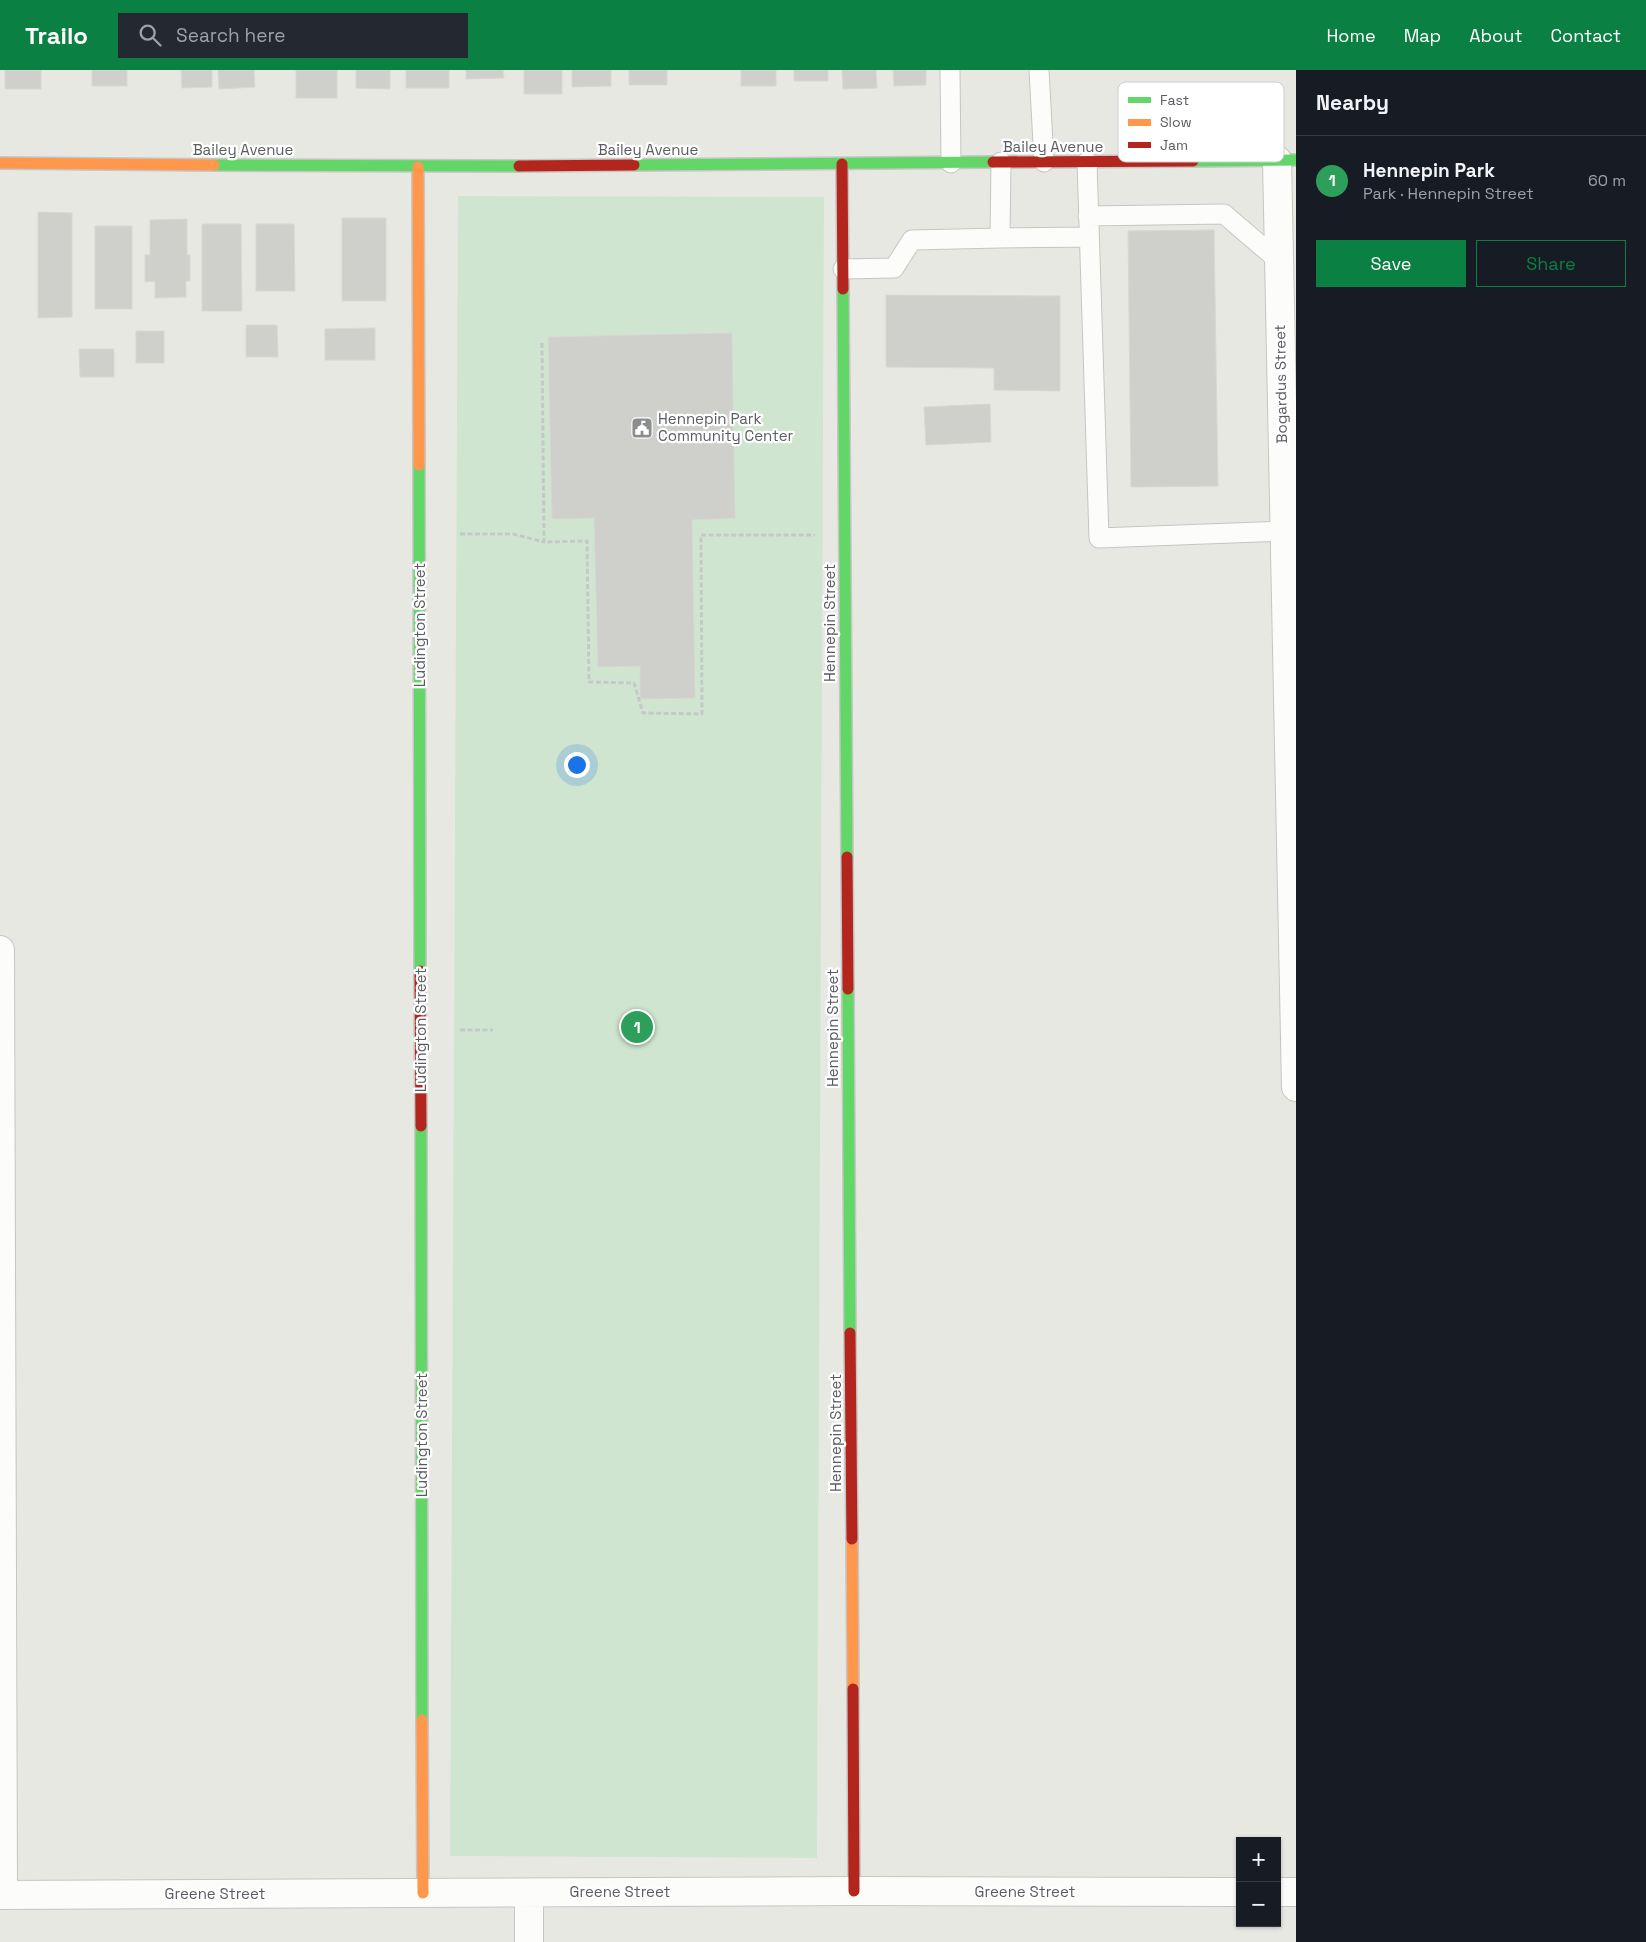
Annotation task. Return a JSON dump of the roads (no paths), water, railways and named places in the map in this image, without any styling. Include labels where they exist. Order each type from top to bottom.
[{"type":"street","name":"Bogardus Street","points":[[1286,160],[1279,261],[1296,1087]]},
{"type":"street","name":"Bailey Avenue","points":[[0,163],[418,167],[1118,162]]},
{"type":"street","name":"Hennepin Street","points":[[842,164],[854,1891]]},
{"type":"street","name":"Ludington Street","points":[[418,167],[423,1893]]},
{"type":"street","points":[[0,950],[1,1894]]},
{"type":"street","name":"Greene Street","points":[[1,1894],[854,1891],[1236,1892]]},
{"type":"street","points":[[529,1892],[529,1942]]},
{"type":"street","points":[[1281,1892],[1296,1892]]},
{"type":"lane","points":[[950,70],[951,163]]},
{"type":"lane","points":[[1040,70],[1044,162]]},
{"type":"lane","points":[[1000,238],[1001,162]]},
{"type":"lane","points":[[1087,162],[1099,538],[1284,530]]},
{"type":"lane","points":[[1088,216],[1224,214],[1279,261]]},
{"type":"lane","points":[[842,269],[894,268],[912,240],[1089,237]]},
{"type":"place","name":"Hennepin Park Community Center","points":[[642,428]]},
{"type":"place","name":"Hennepin Park","points":[[637,1027]]}]
